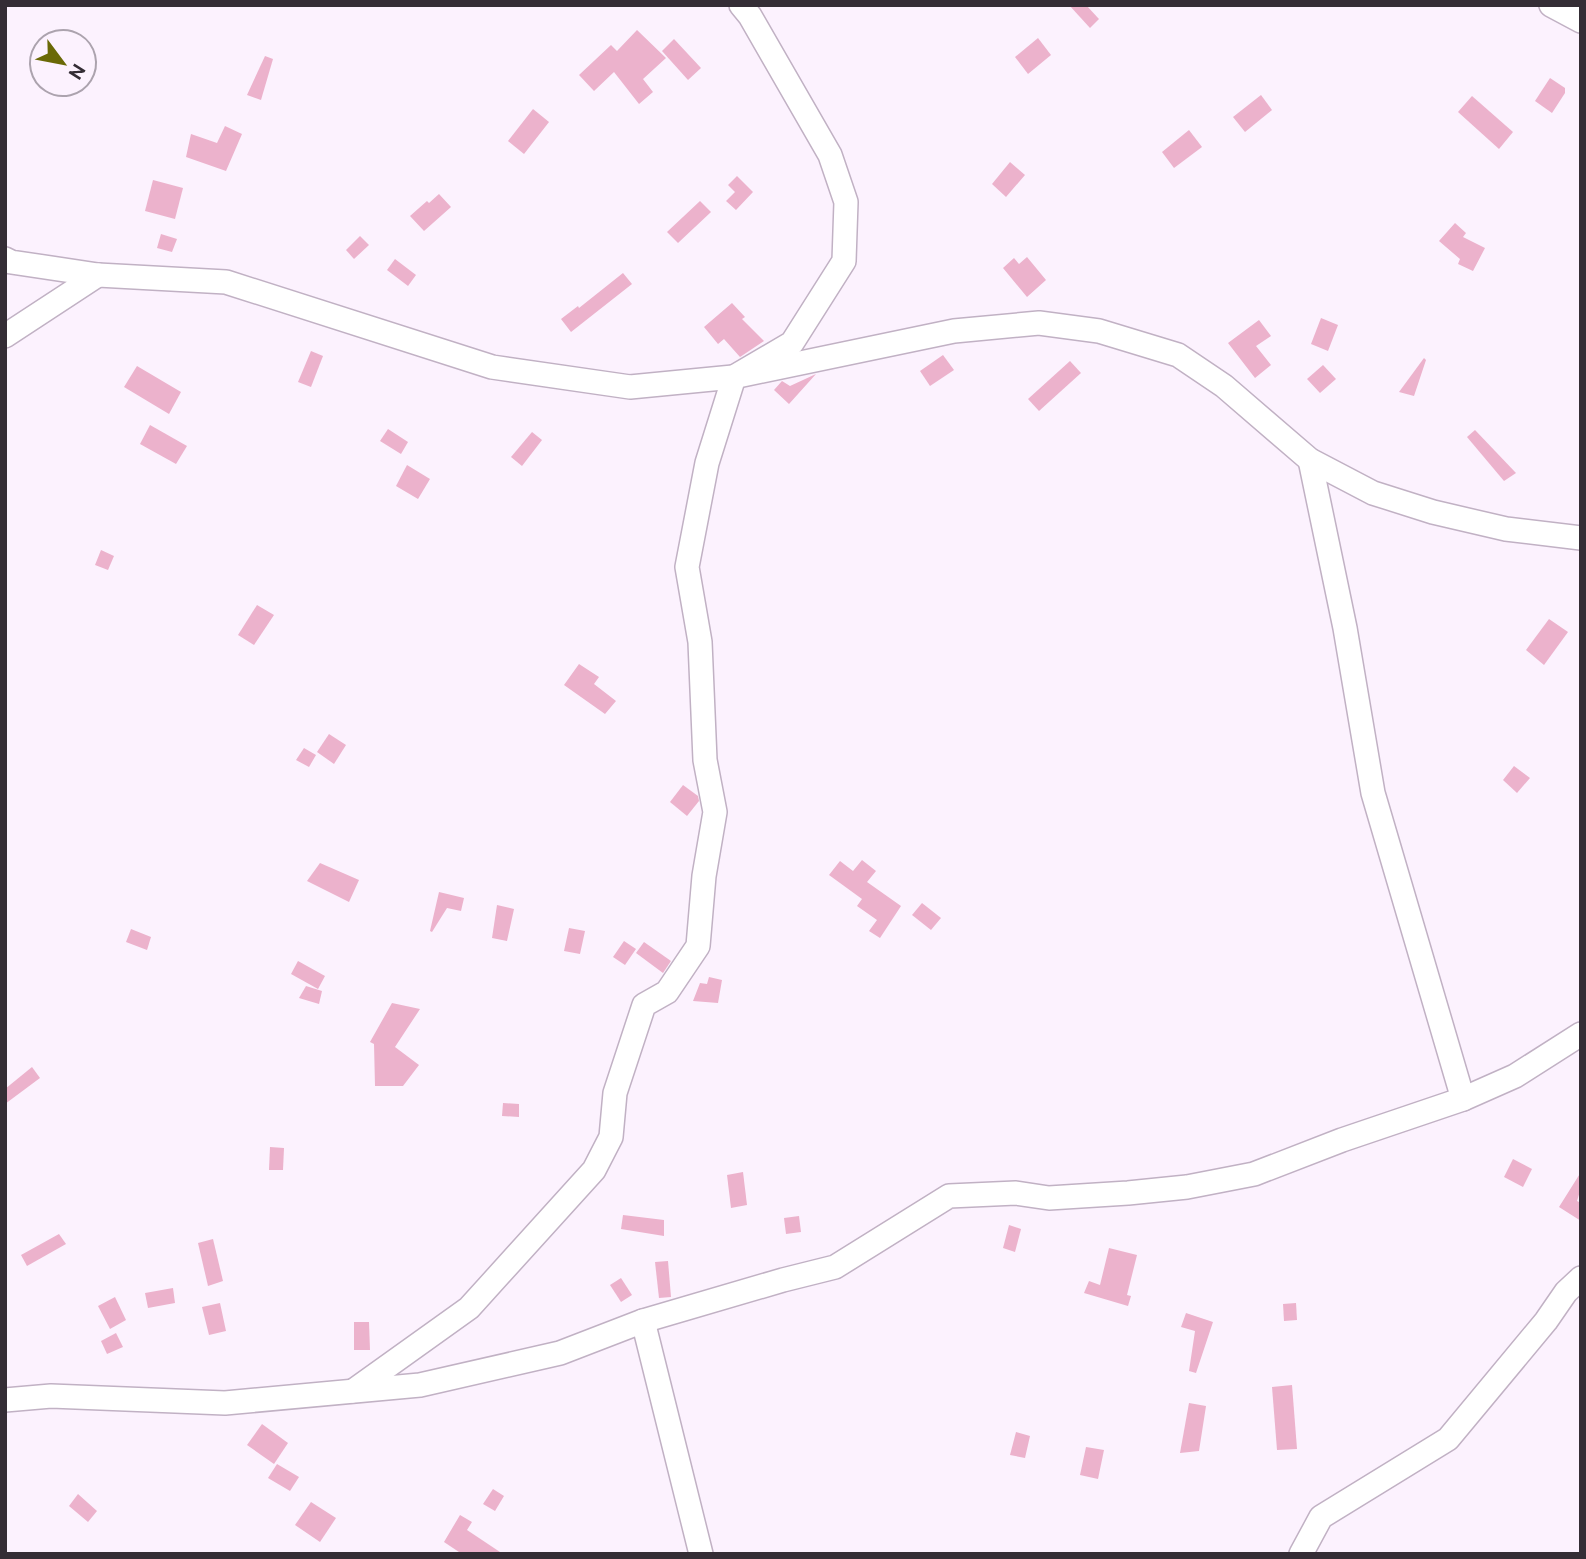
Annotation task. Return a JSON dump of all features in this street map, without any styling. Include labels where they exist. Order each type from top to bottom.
[{"type":"street","points":[[353,1391],[469,1308],[594,1170],[611,1137],[615,1093],[644,1006],[667,992],[698,946],[704,876],[715,812],[705,760],[700,642],[687,567],[707,463],[734,377],[792,343],[844,261],[846,202],[830,155],[750,16],[741,5]]},
{"type":"street","points":[[1551,5],[1581,21]]},
{"type":"street","points":[[5,259],[98,275],[226,282],[492,367],[630,387],[734,377],[954,331],[1039,323],[1099,331],[1178,355],[1224,386],[1310,460],[1373,493],[1433,512],[1506,529],[1581,538]]},
{"type":"street","points":[[5,336],[98,275]]},
{"type":"street","points":[[1310,460],[1345,628],[1373,793],[1463,1099]]},
{"type":"street","points":[[5,1400],[51,1396],[225,1403],[420,1385],[560,1353],[643,1321],[835,1267],[949,1196],[1016,1193],[1049,1198],[1187,1187],[1254,1174],[1342,1140],[1463,1099],[1515,1076],[1581,1034]]},
{"type":"street","points":[[1301,1554],[1321,1517],[1448,1438],[1546,1321],[1566,1292],[1581,1278]]},
{"type":"street","points":[[1546,1321],[1581,1300]]},
{"type":"street","points":[[643,1321],[701,1554]]},
{"type":"building","points":[[1069,5],[1086,5],[1099,19],[1090,28]]},
{"type":"building","points":[[637,30],[666,58],[643,79],[653,92],[639,104],[614,72],[594,91],[579,75],[611,45],[617,51]]},
{"type":"building","points":[[1038,38],[1051,55],[1028,74],[1015,57]]},
{"type":"building","points":[[674,39],[701,68],[688,80],[662,51]]},
{"type":"building","points":[[265,56],[273,59],[261,100],[247,95]]},
{"type":"building","points":[[1550,78],[1565,88],[1565,93],[1552,113],[1535,101]]},
{"type":"building","points":[[1261,95],[1272,110],[1245,132],[1233,117]]},
{"type":"building","points":[[1472,96],[1513,132],[1499,149],[1458,112]]},
{"type":"building","points":[[533,109],[549,122],[524,154],[508,141]]},
{"type":"building","points":[[225,126],[242,134],[226,171],[186,157],[191,134],[217,143]]},
{"type":"building","points":[[1189,130],[1202,147],[1174,168],[1162,152]]},
{"type":"building","points":[[1010,162],[1025,175],[1006,197],[992,184]]},
{"type":"building","points":[[737,176],[753,192],[736,210],[726,201],[735,192],[728,185]]},
{"type":"building","points":[[153,180],[183,188],[175,219],[145,211]]},
{"type":"building","points":[[439,194],[451,207],[424,231],[410,216]]},
{"type":"building","points":[[700,201],[711,212],[678,243],[667,232]]},
{"type":"building","points":[[1455,223],[1466,233],[1463,237],[1485,248],[1473,271],[1458,264],[1460,259],[1439,241]]},
{"type":"building","points":[[161,234],[177,239],[172,252],[157,248]]},
{"type":"building","points":[[360,236],[369,245],[354,259],[346,250]]},
{"type":"building","points":[[1027,257],[1046,280],[1027,297],[1003,268],[1014,258],[1019,264]]},
{"type":"building","points":[[395,259],[416,275],[408,286],[387,270]]},
{"type":"building","points":[[623,273],[632,284],[571,332],[561,319]]},
{"type":"building","points":[[732,303],[745,317],[742,319],[764,341],[740,357],[724,339],[718,344],[704,327]]},
{"type":"building","points":[[1321,318],[1338,325],[1328,351],[1311,344]]},
{"type":"building","points":[[1259,320],[1271,336],[1256,346],[1271,365],[1255,378],[1228,343]]},
{"type":"building","points":[[311,351],[323,356],[311,387],[298,382]]},
{"type":"building","points":[[943,355],[954,370],[930,386],[920,371]]},
{"type":"building","points":[[1424,358],[1426,360],[1414,396],[1399,392]]},
{"type":"building","points":[[1070,361],[1081,373],[1039,411],[1028,399]]},
{"type":"building","points":[[1323,365],[1336,379],[1320,393],[1307,379]]},
{"type":"building","points":[[137,366],[181,392],[169,414],[124,387]]},
{"type":"building","points":[[816,374],[789,404],[774,390],[782,381],[790,386]]},
{"type":"building","points":[[150,425],[187,446],[176,464],[140,444]]},
{"type":"building","points":[[388,429],[408,442],[401,454],[380,441]]},
{"type":"building","points":[[1475,430],[1516,473],[1504,481],[1467,437]]},
{"type":"building","points":[[532,432],[542,440],[522,466],[511,457]]},
{"type":"building","points":[[407,465],[430,479],[418,499],[396,486]]},
{"type":"building","points":[[101,550],[114,556],[108,570],[95,565]]},
{"type":"building","points":[[257,605],[274,615],[254,645],[238,635]]},
{"type":"building","points":[[1549,619],[1568,632],[1544,665],[1526,650]]},
{"type":"building","points":[[579,664],[599,677],[594,684],[616,701],[605,714],[564,685]]},
{"type":"building","points":[[329,734],[346,745],[334,764],[317,752]]},
{"type":"building","points":[[304,748],[316,755],[309,767],[296,760]]},
{"type":"building","points":[[1514,766],[1530,778],[1517,793],[1503,780]]},
{"type":"building","points":[[683,785],[698,796],[699,801],[687,816],[670,802]]},
{"type":"building","points":[[862,860],[876,871],[867,882],[901,906],[880,938],[869,931],[877,920],[857,906],[862,899],[829,875],[840,861],[853,871]]},
{"type":"building","points":[[320,863],[359,880],[349,902],[307,881]]},
{"type":"building","points":[[439,892],[464,898],[461,911],[447,908],[432,932],[430,931]]},
{"type":"building","points":[[922,903],[941,918],[931,930],[912,915]]},
{"type":"building","points":[[497,905],[514,909],[507,941],[492,938]]},
{"type":"building","points":[[569,928],[585,931],[580,954],[564,951]]},
{"type":"building","points":[[131,929],[151,937],[147,950],[126,942]]},
{"type":"building","points":[[624,941],[636,949],[625,965],[613,957]]},
{"type":"building","points":[[644,942],[671,961],[663,973],[636,953]]},
{"type":"building","points":[[298,961],[325,976],[318,989],[291,974]]},
{"type":"building","points":[[709,977],[722,980],[718,1003],[693,1001],[700,983],[707,984]]},
{"type":"building","points":[[306,986],[322,991],[319,1004],[299,998]]},
{"type":"building","points":[[392,1003],[420,1009],[395,1047],[419,1065],[403,1086],[375,1086],[374,1044],[370,1042]]},
{"type":"building","points":[[32,1067],[40,1078],[5,1104],[5,1089]]},
{"type":"building","points":[[503,1103],[519,1104],[519,1117],[502,1116]]},
{"type":"building","points":[[270,1147],[284,1148],[283,1170],[269,1170]]},
{"type":"building","points":[[1513,1159],[1532,1169],[1523,1187],[1504,1177]]},
{"type":"building","points":[[743,1172],[747,1205],[731,1208],[727,1175]]},
{"type":"building","points":[[1581,1172],[1581,1188],[1577,1201],[1581,1203],[1581,1221],[1559,1207]]},
{"type":"building","points":[[623,1215],[664,1220],[664,1236],[621,1229]]},
{"type":"building","points":[[799,1216],[801,1232],[786,1234],[784,1218]]},
{"type":"building","points":[[1009,1225],[1021,1229],[1015,1252],[1003,1248]]},
{"type":"building","points":[[59,1234],[66,1244],[27,1266],[21,1255]]},
{"type":"building","points":[[213,1239],[223,1281],[208,1286],[198,1243]]},
{"type":"building","points":[[1109,1248],[1137,1255],[1127,1295],[1131,1296],[1128,1306],[1084,1293],[1089,1281],[1100,1285]]},
{"type":"building","points":[[668,1261],[671,1297],[659,1298],[655,1262]]},
{"type":"building","points":[[621,1278],[632,1295],[621,1302],[610,1285]]},
{"type":"building","points":[[173,1288],[175,1303],[148,1308],[145,1293]]},
{"type":"building","points":[[115,1297],[126,1320],[110,1329],[98,1306]]},
{"type":"building","points":[[220,1303],[226,1331],[209,1335],[202,1307]]},
{"type":"building","points":[[1296,1303],[1297,1320],[1284,1321],[1283,1304]]},
{"type":"building","points":[[1186,1313],[1213,1322],[1196,1373],[1189,1371],[1195,1331],[1181,1327]]},
{"type":"building","points":[[354,1322],[369,1322],[370,1350],[354,1350]]},
{"type":"building","points":[[116,1333],[123,1347],[107,1354],[101,1341]]},
{"type":"building","points":[[1292,1385],[1297,1449],[1277,1450],[1272,1387]]},
{"type":"building","points":[[1189,1403],[1206,1406],[1199,1451],[1180,1453]]},
{"type":"building","points":[[262,1424],[288,1443],[274,1464],[247,1445]]},
{"type":"building","points":[[1016,1432],[1030,1436],[1025,1458],[1010,1455]]},
{"type":"building","points":[[1086,1447],[1104,1450],[1098,1479],[1080,1475]]},
{"type":"building","points":[[277,1464],[299,1477],[290,1491],[268,1478]]},
{"type":"building","points":[[493,1489],[504,1496],[495,1511],[483,1504]]},
{"type":"building","points":[[78,1494],[97,1511],[88,1522],[69,1506]]},
{"type":"building","points":[[311,1502],[336,1518],[320,1542],[295,1525]]},
{"type":"building","points":[[460,1515],[472,1522],[467,1530],[503,1554],[462,1554],[444,1542]]}]
